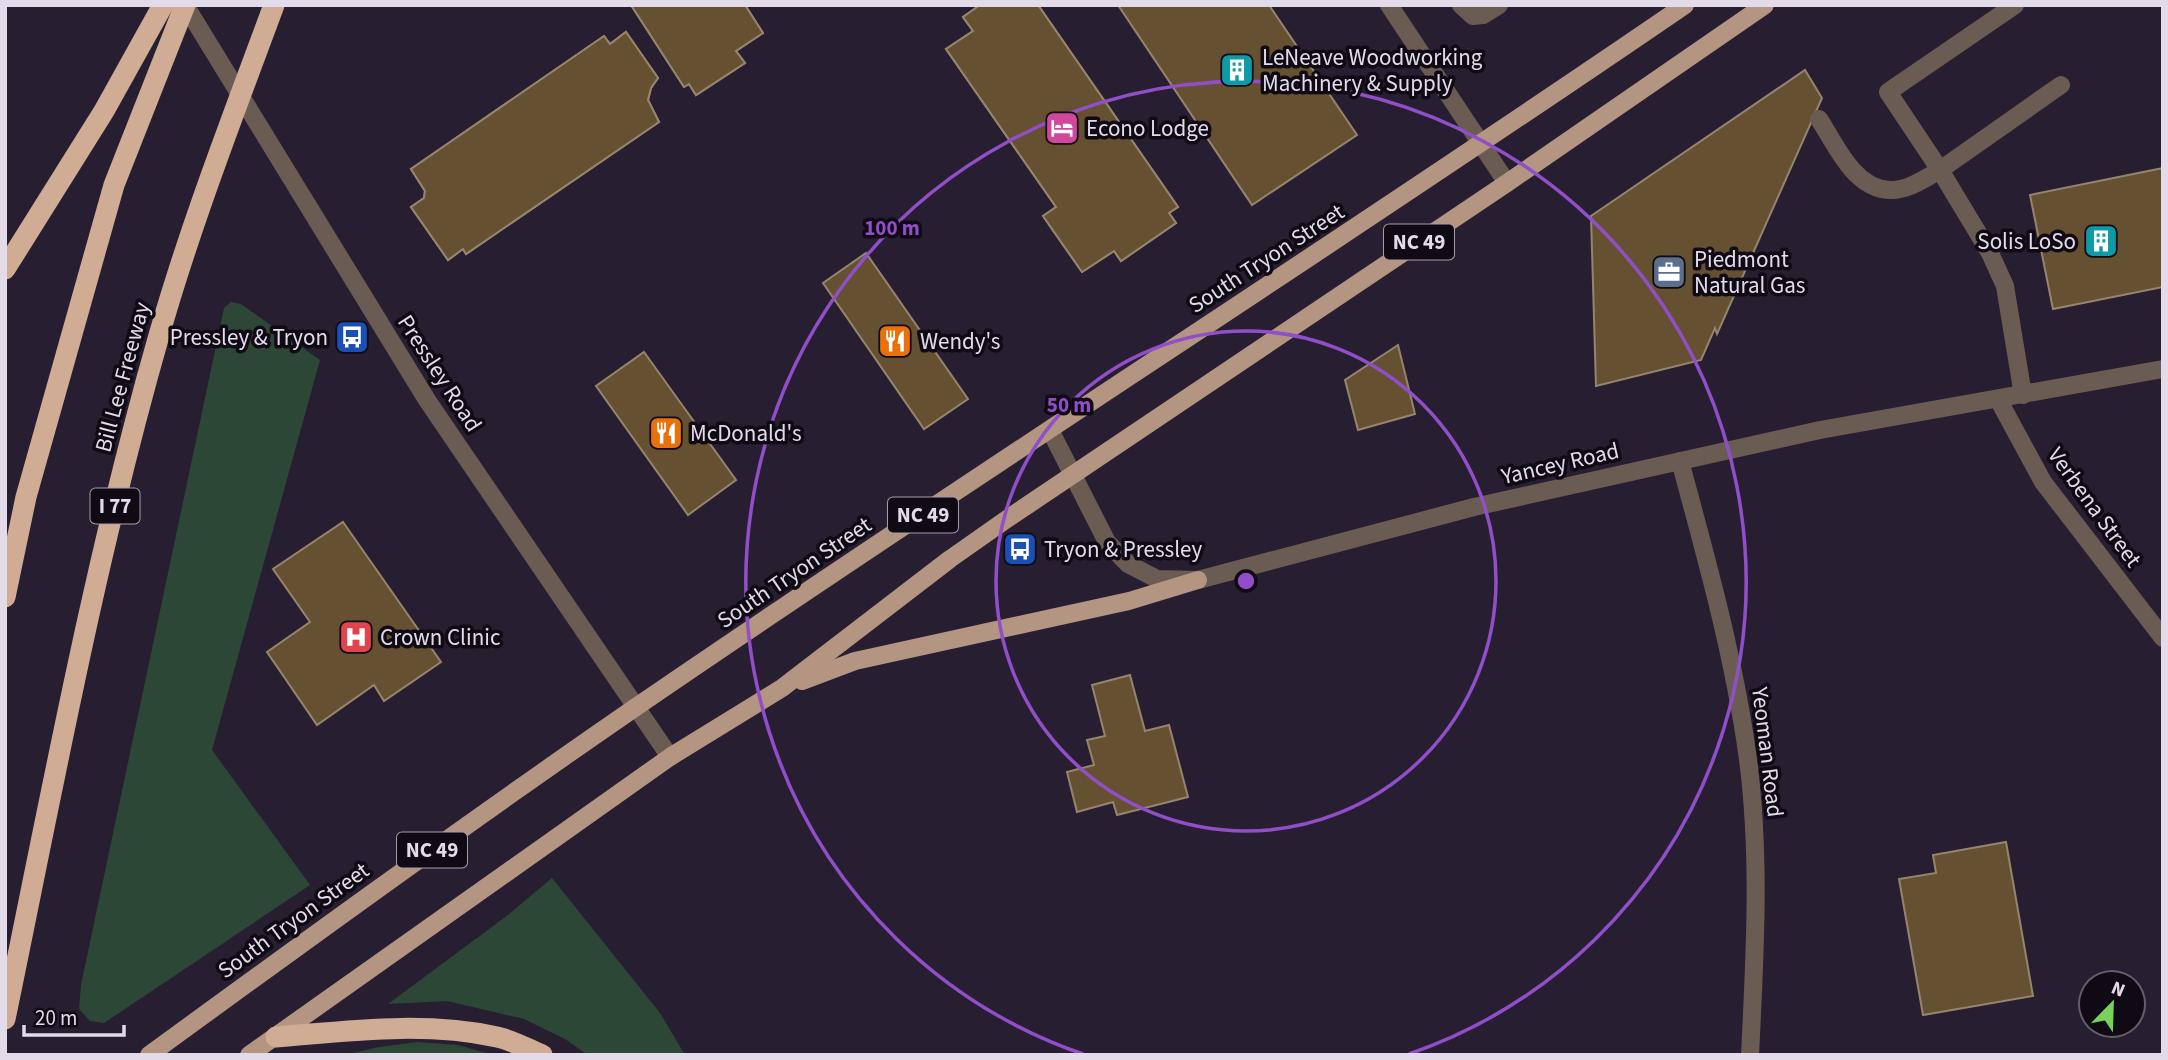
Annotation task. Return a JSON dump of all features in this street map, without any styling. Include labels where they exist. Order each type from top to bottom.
[{"type":"highway","points":[[5,269],[104,111],[163,5]]},
{"type":"highway","points":[[5,597],[26,497],[114,185],[185,5]]},
{"type":"highway","name":"Bill Lee Freeway","points":[[5,1019],[86,618],[157,340],[199,206],[274,5]]},
{"type":"highway","points":[[276,1037],[397,1028],[447,1028],[500,1037],[542,1055]]},
{"type":"main road","name":"South Tryon Street","points":[[149,1055],[405,869],[636,707],[1482,145],[1685,5]]},
{"type":"main road","name":"NC 49","points":[[248,1055],[670,757],[782,688],[950,559],[1507,183],[1765,5]]},
{"type":"main road","points":[[782,688],[855,661],[1129,601],[1198,580]]},
{"type":"street","name":"Pressley Road","points":[[185,5],[427,400],[670,757]]},
{"type":"street","points":[[1389,5],[1507,183]]},
{"type":"street","points":[[1467,10],[1483,15],[1499,5]]},
{"type":"street","points":[[2015,5],[1888,92],[1940,170],[1990,253],[2005,286],[2023,395]]},
{"type":"street","points":[[1819,119],[1850,167],[1866,183],[1890,191],[1914,184],[1940,170],[2061,85]]},
{"type":"street","name":"Yancey Road","points":[[1050,430],[1107,542],[1128,564],[1157,579],[1198,580],[1474,507],[1820,430],[2163,369]]},
{"type":"street","name":"Verbena Street","points":[[1998,399],[2043,482],[2163,638]]},
{"type":"street","name":"Yeoman Road","points":[[1680,461],[1724,634],[1747,754],[1756,858],[1750,1055]]},
{"type":"green space","points":[[231,302],[241,304],[320,360],[212,750],[310,885],[104,1023],[90,1021],[79,1009],[81,985],[224,308]]},
{"type":"green space","points":[[552,878],[660,1013],[685,1055],[588,1055],[565,1039],[524,1019],[447,1001],[388,1004],[508,915]]},
{"type":"green space","points":[[417,1042],[458,1045],[493,1055],[345,1055]]},
{"type":"building","points":[[631,5],[745,5],[763,33],[736,51],[745,63],[696,95],[689,84],[684,87]]},
{"type":"building","points":[[631,5],[745,5],[763,33],[736,51],[745,63],[696,95],[689,84],[684,87]]},
{"type":"building","name":"Econo Lodge","points":[[980,5],[1038,5],[1178,207],[1169,213],[1176,223],[1121,261],[1114,251],[1082,272],[1043,216],[1056,207],[946,49],[973,31],[963,17]]},
{"type":"building","name":"Econo Lodge","points":[[980,5],[1038,5],[1178,207],[1169,213],[1176,223],[1121,261],[1114,251],[1082,272],[1043,216],[1056,207],[946,49],[973,31],[963,17]]},
{"type":"building","name":"LeNeave Woodworking Machinery & Supply","points":[[1118,5],[1269,5],[1357,135],[1252,205]]},
{"type":"building","points":[[626,32],[658,78],[651,88],[648,100],[659,122],[466,254],[463,249],[448,260],[411,207],[424,198],[425,191],[411,169],[604,36],[610,44]]},
{"type":"building","points":[[626,32],[658,78],[651,88],[648,100],[659,122],[466,254],[463,249],[448,260],[411,207],[424,198],[425,191],[411,169],[604,36],[610,44]]},
{"type":"building","name":"Piedmont Natural Gas","points":[[1805,70],[1822,98],[1717,334],[1715,328],[1701,360],[1596,386],[1591,216]]},
{"type":"building","name":"Solis LoSo","points":[[2163,168],[2163,287],[2053,309],[2030,195]]},
{"type":"building","name":"Wendy's","points":[[866,253],[968,399],[924,429],[823,283]]},
{"type":"building","points":[[1398,345],[1415,414],[1358,430],[1345,380]]},
{"type":"building","name":"McDonald's","points":[[644,352],[736,480],[688,515],[596,386]]},
{"type":"building","name":"Crown Clinic","points":[[343,522],[441,662],[384,701],[374,685],[317,725],[267,652],[310,622],[273,569]]},
{"type":"building","points":[[1130,675],[1145,731],[1169,725],[1188,797],[1117,815],[1113,802],[1077,812],[1067,772],[1094,765],[1087,740],[1105,736],[1092,685]]},
{"type":"building","points":[[2006,842],[2033,996],[1923,1015],[1899,879],[1936,873],[1933,855]]},
{"type":"place","name":"LeNeave Woodworking Machinery & Supply","points":[[1237,70]]},
{"type":"place","name":"Econo Lodge","points":[[1062,128]]},
{"type":"place","name":"Solis LoSo","points":[[2101,241]]},
{"type":"place","name":"Piedmont Natural Gas","points":[[1669,272]]},
{"type":"place","name":"Pressley & Tryon","points":[[352,337]]},
{"type":"place","name":"Wendy's","points":[[895,341]]},
{"type":"place","name":"McDonald's","points":[[666,433]]},
{"type":"place","name":"Tryon & Pressley","points":[[1020,549]]},
{"type":"place","name":"Crown Clinic","points":[[356,637]]}]
